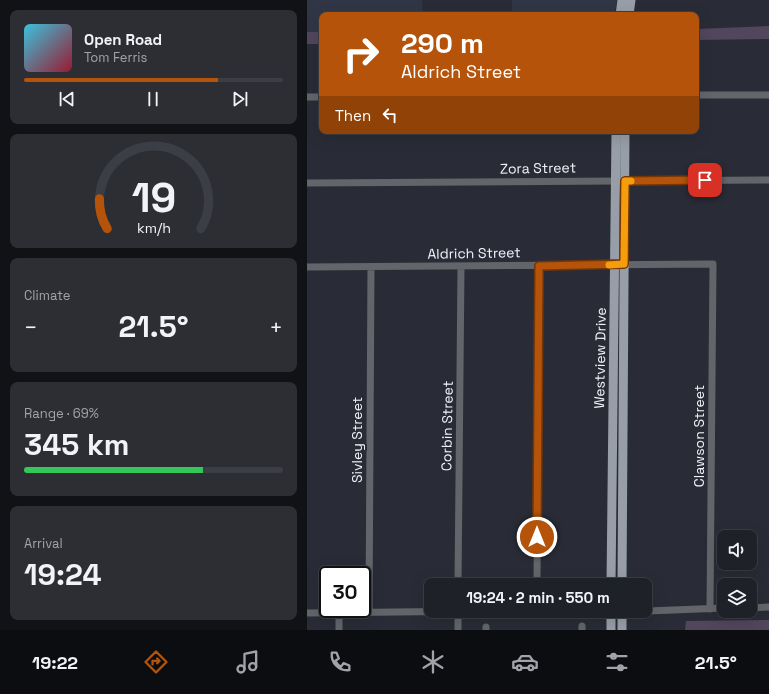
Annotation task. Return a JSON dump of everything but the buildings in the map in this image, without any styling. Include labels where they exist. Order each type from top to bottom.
[{"type":"main road","points":[[621,12],[622,0]]},
{"type":"main road","points":[[629,12],[631,0]]},
{"type":"main road","name":"Westview Drive","points":[[616,134],[621,181]]},
{"type":"main road","name":"Westview Drive","points":[[611,578],[617,497],[621,181],[625,134]]},
{"type":"main road","name":"Westview Drive","points":[[617,497],[622,578]]},
{"type":"main road","points":[[611,618],[611,630]]},
{"type":"main road","points":[[622,618],[622,630]]},
{"type":"street","points":[[699,95],[769,94]]},
{"type":"street","points":[[307,97],[319,97]]},
{"type":"street","name":"Zora Street","points":[[307,183],[566,180],[769,180]]},
{"type":"street","name":"Aldrich Street","points":[[307,268],[713,264]]},
{"type":"street","name":"Clawson Street","points":[[710,609],[713,264]]},
{"type":"street","points":[[537,578],[539,266]]},
{"type":"street","name":"Sivley Street","points":[[369,566],[371,267]]},
{"type":"street","name":"Corbin Street","points":[[458,578],[461,267]]},
{"type":"street","points":[[757,608],[769,607]]},
{"type":"street","points":[[652,611],[717,608]]},
{"type":"street","points":[[371,612],[424,611]]},
{"type":"street","points":[[307,613],[319,613]]},
{"type":"street","points":[[458,618],[458,630]]},
{"type":"shaded area","points":[[307,0],[422,0],[423,12],[319,12],[319,32],[307,32]]},
{"type":"shaded area","points":[[512,0],[617,0],[615,12],[512,12]]},
{"type":"shaded area","points":[[769,26],[769,39],[699,40],[699,29]]},
{"type":"shaded area","points":[[307,32],[319,32],[319,44],[307,44]]},
{"type":"shaded area","points":[[769,620],[769,630],[685,630],[686,621]]},
{"type":"slow traffic","points":[[609,265],[624,264],[625,181],[631,181]]},
{"type":"route","points":[[537,537],[539,266],[624,264],[625,181],[705,180]]}]
